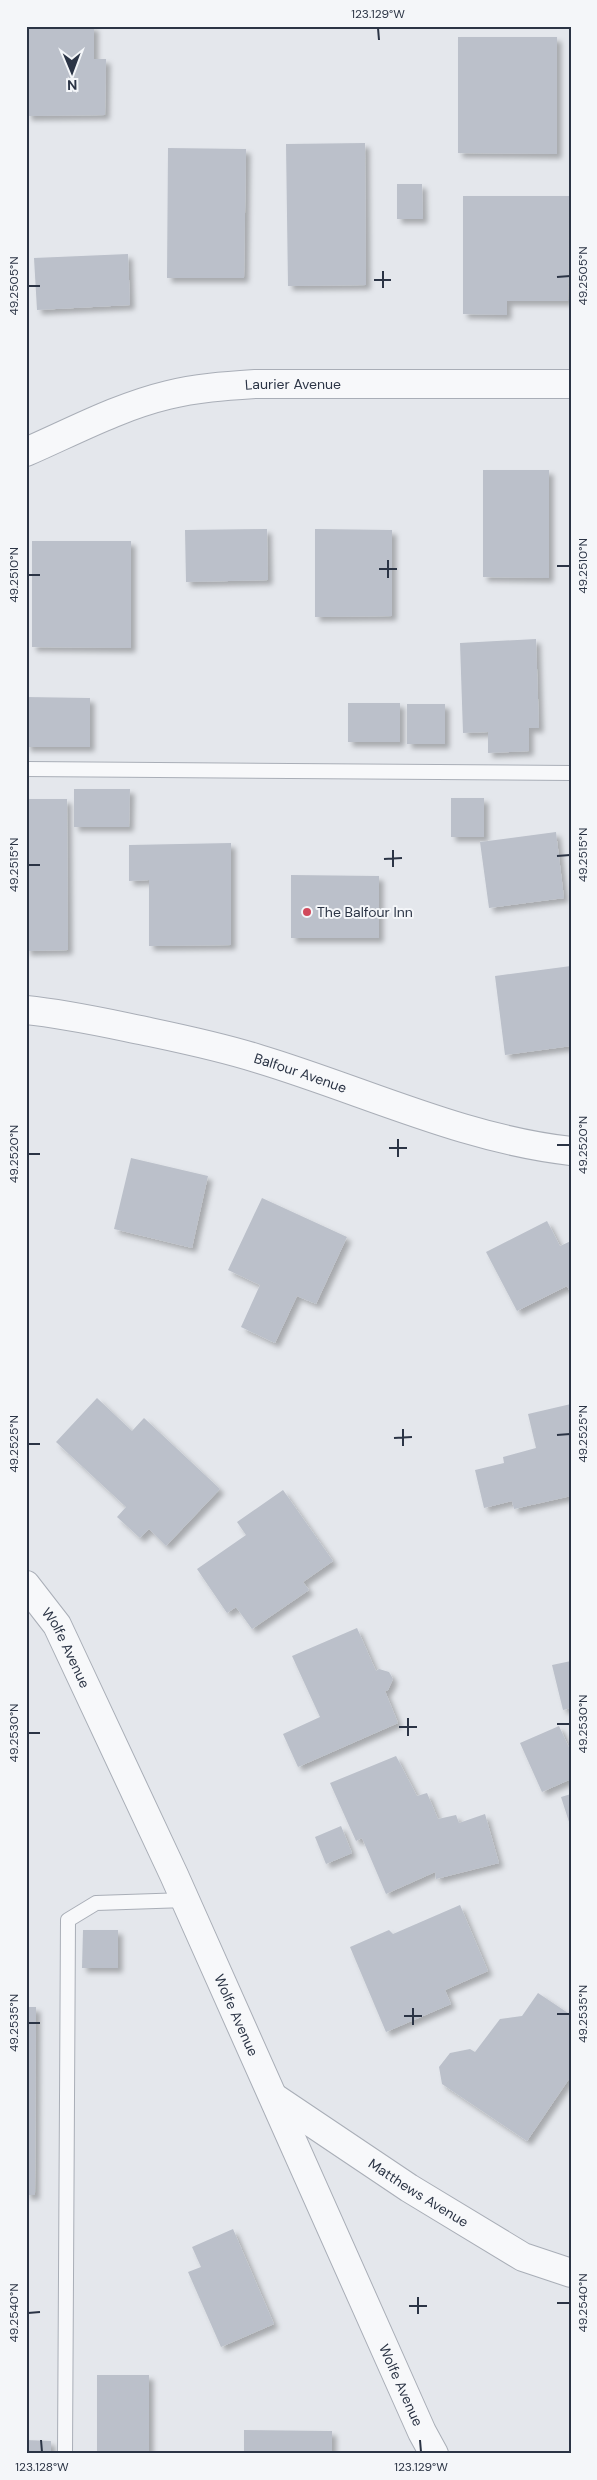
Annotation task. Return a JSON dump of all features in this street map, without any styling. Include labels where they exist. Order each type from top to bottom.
[{"type":"street","name":"Laurier Avenue","points":[[26,452],[125,408],[167,395],[210,387],[254,384],[571,384]]},
{"type":"street","name":"Balfour Avenue","points":[[26,1010],[64,1014],[258,1058],[447,1122],[503,1138],[571,1151]]},
{"type":"street","name":"Wolfe Avenue","points":[[26,1584],[57,1625],[186,1900],[422,2432],[434,2454]]},
{"type":"street","name":"Matthews Avenue","points":[[275,2098],[409,2188],[523,2257],[571,2273]]},
{"type":"lane","points":[[26,769],[571,773]]},
{"type":"lane","points":[[64,2454],[68,1920],[96,1902],[186,1900]]},
{"type":"building","points":[[26,26],[94,26],[94,59],[106,59],[105,115],[27,116]]},
{"type":"building","points":[[458,37],[557,37],[557,154],[458,153]]},
{"type":"building","points":[[365,143],[366,285],[288,286],[286,144]]},
{"type":"building","points":[[168,148],[246,149],[244,278],[167,278]]},
{"type":"building","points":[[397,184],[422,184],[423,219],[397,219]]},
{"type":"building","points":[[463,196],[569,196],[568,301],[507,301],[507,315],[463,314]]},
{"type":"building","points":[[128,254],[130,305],[37,310],[34,258]]},
{"type":"building","points":[[483,470],[549,470],[549,578],[483,577]]},
{"type":"building","points":[[267,529],[268,580],[186,582],[185,530]]},
{"type":"building","points":[[315,529],[392,530],[392,616],[315,617]]},
{"type":"building","points":[[32,541],[131,541],[131,648],[32,647]]},
{"type":"building","points":[[536,639],[539,728],[529,728],[529,751],[488,753],[488,732],[463,733],[460,643]]},
{"type":"building","points":[[26,697],[90,698],[90,747],[26,747]]},
{"type":"building","points":[[348,703],[400,703],[400,742],[348,742]]},
{"type":"building","points":[[407,704],[445,704],[445,744],[407,744]]},
{"type":"building","points":[[74,789],[130,789],[129,827],[74,827]]},
{"type":"building","points":[[451,798],[484,798],[484,837],[451,837]]},
{"type":"building","points":[[26,799],[67,799],[68,950],[26,951]]},
{"type":"building","points":[[556,832],[564,898],[489,908],[480,842]]},
{"type":"building","points":[[231,843],[231,945],[149,946],[149,880],[129,881],[129,845]]},
{"type":"building","points":[[291,875],[379,876],[379,938],[291,938]]},
{"type":"building","points":[[571,966],[571,1046],[505,1055],[495,976]]},
{"type":"building","points":[[131,1158],[208,1176],[192,1248],[114,1229]]},
{"type":"building","points":[[262,1198],[347,1237],[316,1304],[297,1296],[275,1343],[241,1327],[260,1285],[228,1270]]},
{"type":"building","points":[[547,1221],[560,1246],[571,1241],[571,1294],[567,1286],[517,1311],[486,1252]]},
{"type":"building","points":[[97,1398],[132,1431],[144,1418],[220,1489],[166,1546],[149,1529],[140,1538],[117,1517],[126,1507],[56,1442]]},
{"type":"building","points":[[571,1404],[571,1496],[514,1509],[512,1501],[484,1508],[475,1470],[504,1463],[503,1457],[536,1448],[528,1414]]},
{"type":"building","points":[[283,1490],[333,1561],[303,1582],[309,1590],[252,1629],[236,1607],[227,1613],[197,1569],[246,1535],[237,1522]]},
{"type":"building","points":[[357,1628],[376,1671],[379,1669],[389,1672],[393,1679],[388,1690],[385,1691],[398,1723],[298,1767],[283,1734],[320,1717],[292,1656]]},
{"type":"building","points":[[571,1661],[571,1708],[563,1710],[552,1665]]},
{"type":"building","points":[[559,1726],[571,1752],[571,1779],[542,1792],[520,1743]]},
{"type":"building","points":[[396,1756],[417,1796],[427,1793],[438,1819],[456,1815],[459,1823],[485,1814],[499,1863],[436,1879],[435,1872],[386,1894],[362,1838],[356,1841],[330,1783]]},
{"type":"building","points":[[571,1794],[571,1825],[570,1825],[561,1797]]},
{"type":"building","points":[[341,1826],[352,1853],[326,1864],[315,1837]]},
{"type":"building","points":[[460,1905],[488,1971],[445,1990],[451,2004],[386,2032],[350,1947],[389,1930],[393,1934]]},
{"type":"building","points":[[83,1930],[118,1930],[118,1968],[82,1968]]},
{"type":"building","points":[[538,1993],[571,2015],[571,2076],[527,2141],[442,2084],[439,2067],[450,2053],[470,2049],[475,2052],[500,2019],[522,2016]]},
{"type":"building","points":[[26,2007],[36,2007],[35,2195],[26,2195]]},
{"type":"building","points":[[233,2229],[274,2324],[221,2347],[188,2272],[201,2267],[192,2247]]},
{"type":"building","points":[[97,2375],[149,2375],[149,2454],[97,2454]]},
{"type":"building","points":[[244,2430],[332,2431],[332,2454],[244,2454]]},
{"type":"building","points":[[26,2440],[51,2441],[51,2454],[26,2454]]},
{"type":"place","name":"The Balfour Inn","points":[[307,912]]}]
